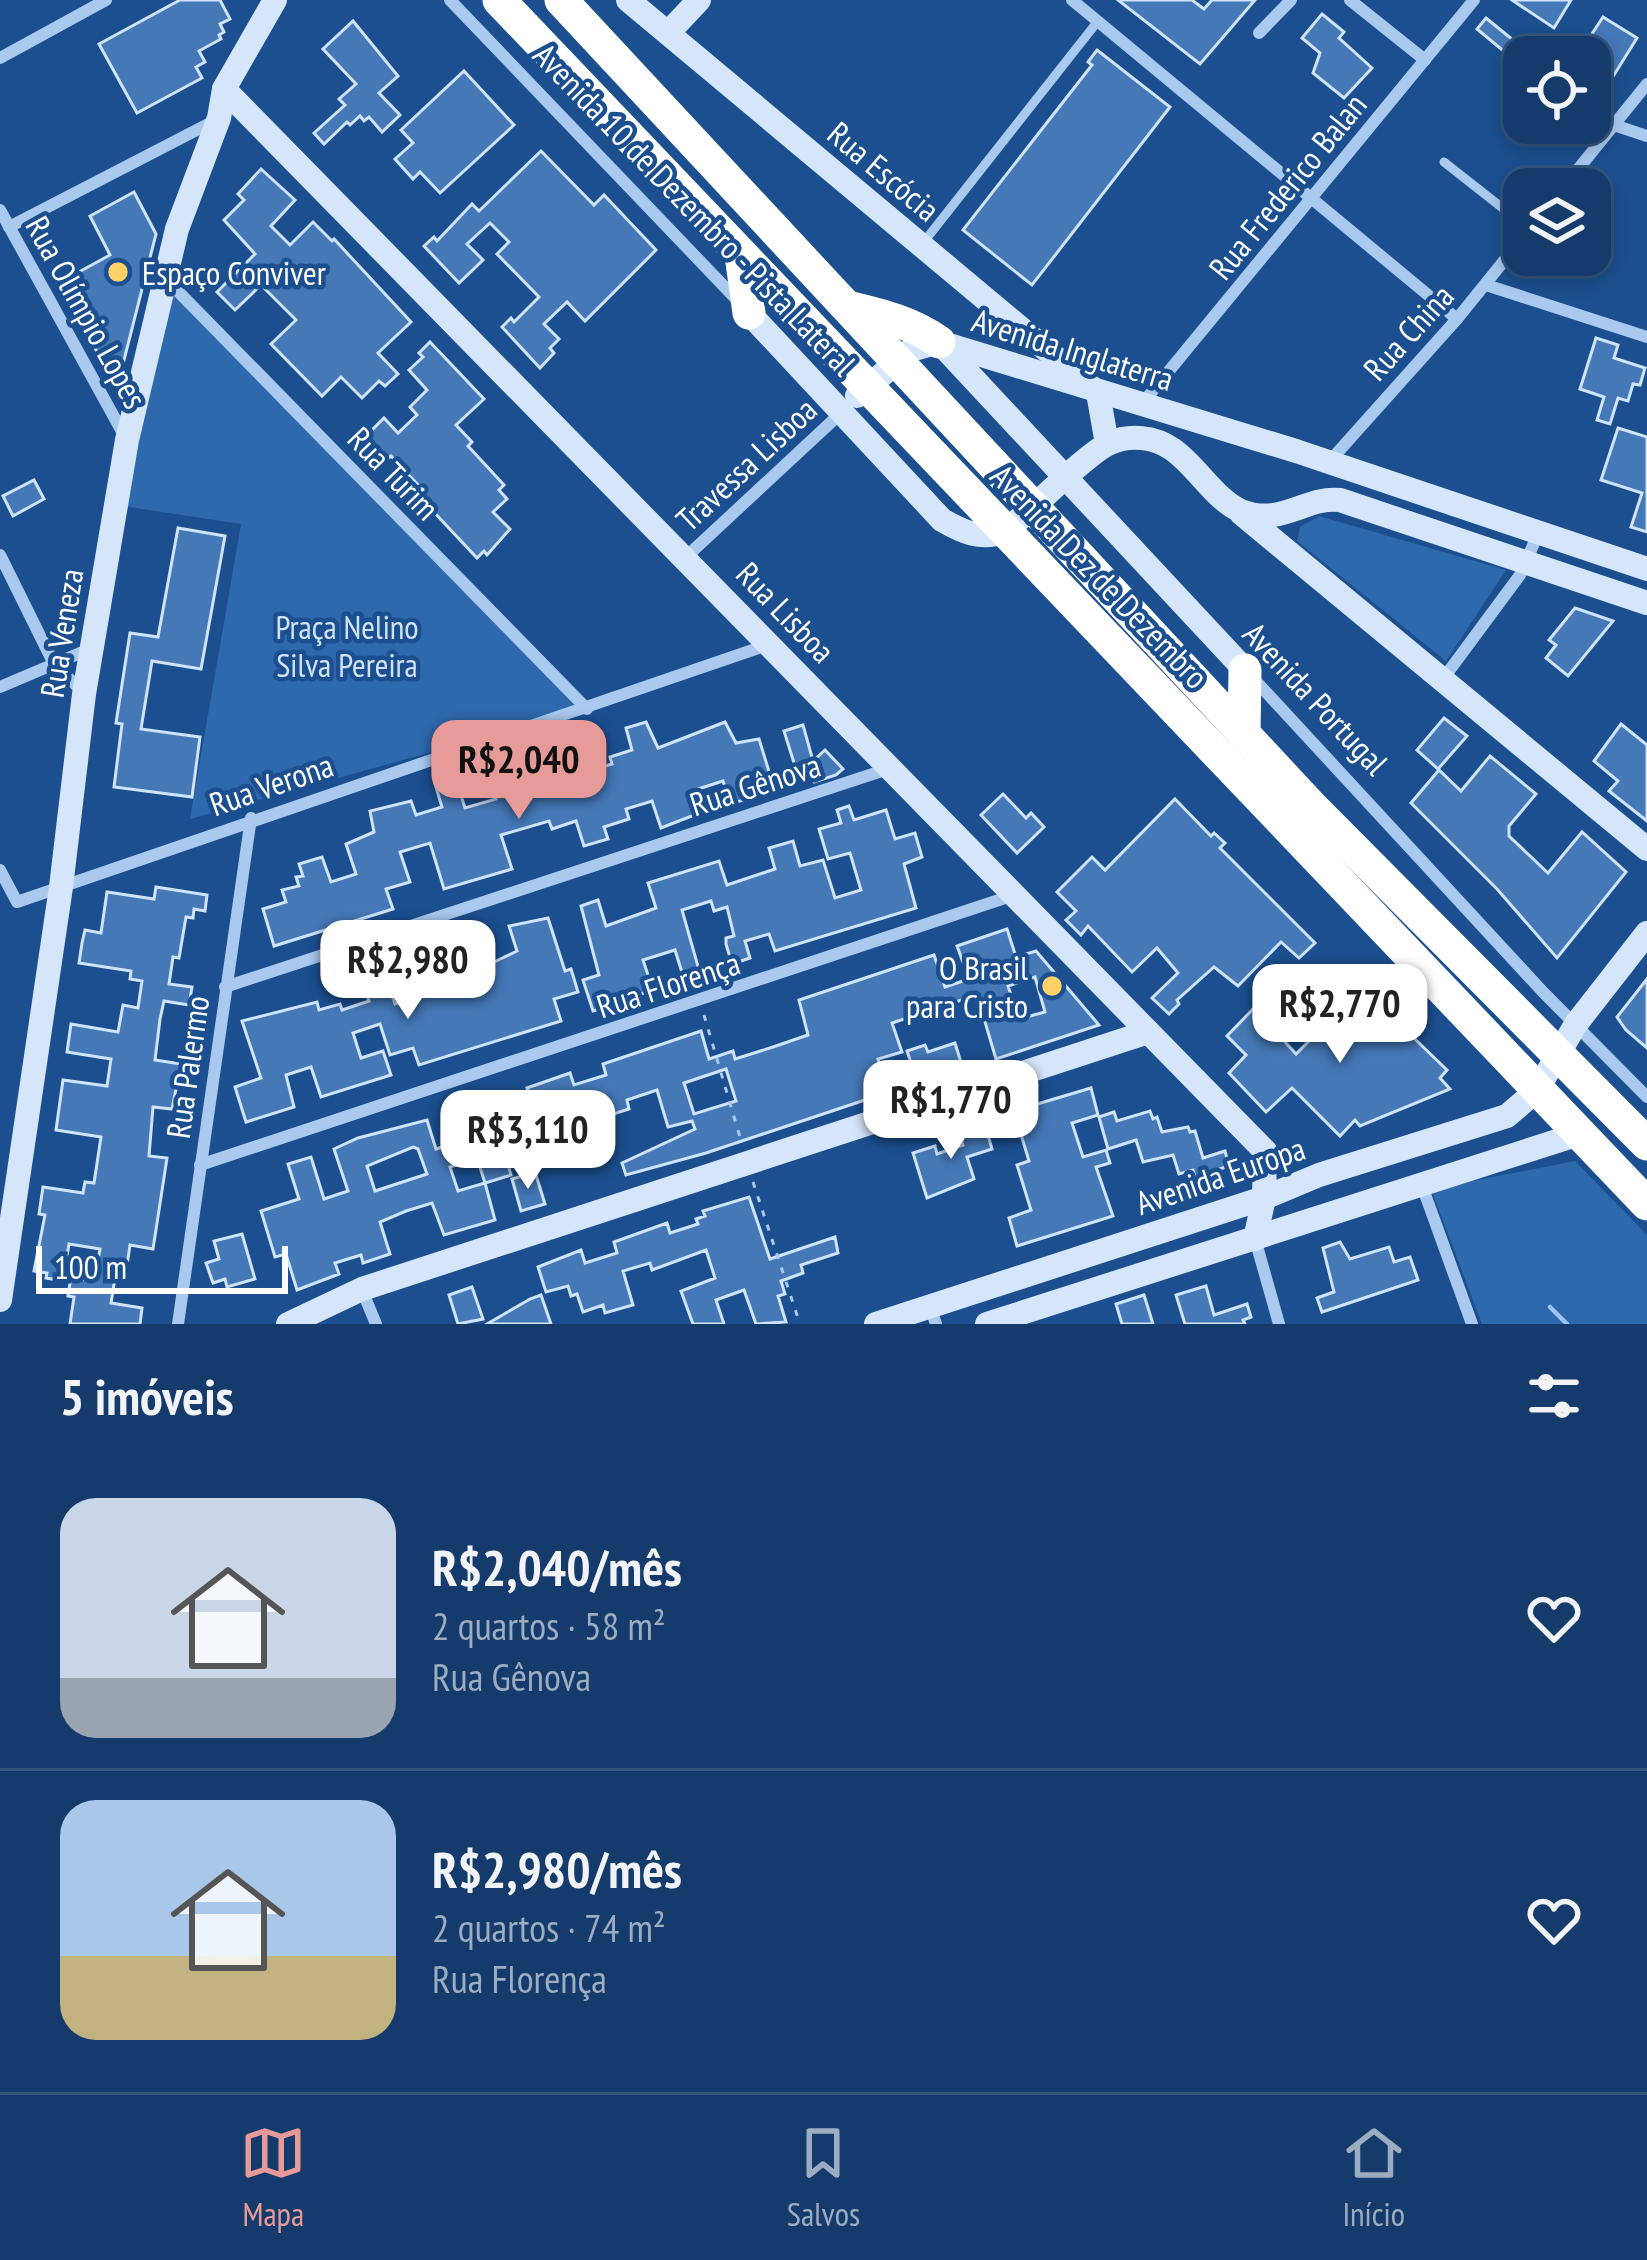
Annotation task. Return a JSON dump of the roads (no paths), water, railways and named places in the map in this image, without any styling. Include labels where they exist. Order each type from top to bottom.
[{"type":"highway","name":"Avenida Dez de Dezembro","points":[[499,0],[741,255],[854,399],[1004,532],[1647,1204]]},
{"type":"highway","name":"Avenida Dez de Dezembro","points":[[561,0],[1313,808],[1569,1039],[1647,1144]]},
{"type":"highway","points":[[741,255],[749,313]]},
{"type":"highway","points":[[848,307],[889,316],[939,342]]},
{"type":"highway","points":[[1244,734],[1245,670]]},
{"type":"street","points":[[0,58],[106,0]]},
{"type":"street","name":"Rua Veneza","points":[[0,1300],[5,1219],[61,887],[84,694],[127,440],[163,276],[219,118],[224,89],[275,0]]},
{"type":"street","name":"Avenida 10 de Dezembro - Pista Lateral","points":[[450,0],[749,313],[854,399]]},
{"type":"street","name":"Rua Escócia","points":[[628,0],[1098,393]]},
{"type":"street","points":[[668,33],[699,0]]},
{"type":"street","points":[[1072,0],[1457,319]]},
{"type":"street","points":[[1259,33],[1291,0]]},
{"type":"street","points":[[1350,0],[1425,60]]},
{"type":"street","name":"Rua Frederico Balan","points":[[1141,405],[1474,0]]},
{"type":"street","points":[[1579,168],[1647,85]]},
{"type":"street","name":"Rua Lisboa","points":[[224,89],[1265,1151]]},
{"type":"street","points":[[9,227],[219,118]]},
{"type":"street","points":[[1615,125],[1647,136]]},
{"type":"street","name":"Rua Olímpio Lopes","points":[[0,210],[127,440]]},
{"type":"street","name":"Rua China","points":[[1328,462],[1503,263]]},
{"type":"street","name":"Rua Turim","points":[[163,276],[587,709]]},
{"type":"street","points":[[1486,285],[1647,337]]},
{"type":"street","name":"Avenida Inglaterra","points":[[854,399],[911,350],[939,342],[1328,462],[1647,569]]},
{"type":"street","name":"Avenida Portugal","points":[[939,342],[1245,670],[1569,1039],[1647,1097]]},
{"type":"street","points":[[1004,532],[1107,444],[1098,393]]},
{"type":"street","name":"Travessa Lisboa","points":[[686,556],[854,399]]},
{"type":"street","name":"Avenida Inglaterra","points":[[1107,444],[1130,437],[1172,448],[1238,510]]},
{"type":"street","points":[[1328,462],[1325,484],[1331,499]]},
{"type":"street","points":[[1238,510],[1285,515],[1331,499],[1647,603]]},
{"type":"street","points":[[1238,510],[1647,849]]},
{"type":"street","points":[[1285,515],[1304,565]]},
{"type":"street","points":[[1443,679],[1527,564],[1538,534]]},
{"type":"street","points":[[0,555],[54,664],[84,694]]},
{"type":"street","name":"Rua Verona","points":[[0,870],[17,902],[771,643]]},
{"type":"street","points":[[0,687],[92,648]]},
{"type":"street","name":"Rua Gênova","points":[[225,988],[892,767]]},
{"type":"street","name":"Rua Palermo","points":[[178,1324],[251,818]]},
{"type":"street","name":"Rua Florença","points":[[200,1166],[1015,895]]},
{"type":"street","name":"Avenida Europa","points":[[876,1324],[933,1315],[1319,1175],[1493,1123],[1537,1090],[1647,934]]},
{"type":"street","points":[[288,1324],[362,1289],[1148,1033]]},
{"type":"street","points":[[987,1324],[1579,1134]]},
{"type":"street","points":[[1279,1324],[1255,1239],[1264,1198],[1265,1151],[1319,1175]]},
{"type":"street","points":[[1421,1182],[1472,1324]]},
{"type":"street","points":[[362,1289],[376,1324]]},
{"type":"lane","points":[[921,245],[1098,21]]},
{"type":"lane","points":[[1444,162],[1503,208]]},
{"type":"waterway","points":[[1550,1307],[1567,1324]]},
{"type":"place","name":"Espaço Conviver","points":[[118,272]]},
{"type":"place","name":"O Brasil para Cristo","points":[[1052,986]]},
{"type":"park label","name":"Praça Nelino Silva Pereira","points":[[347,645]]}]
